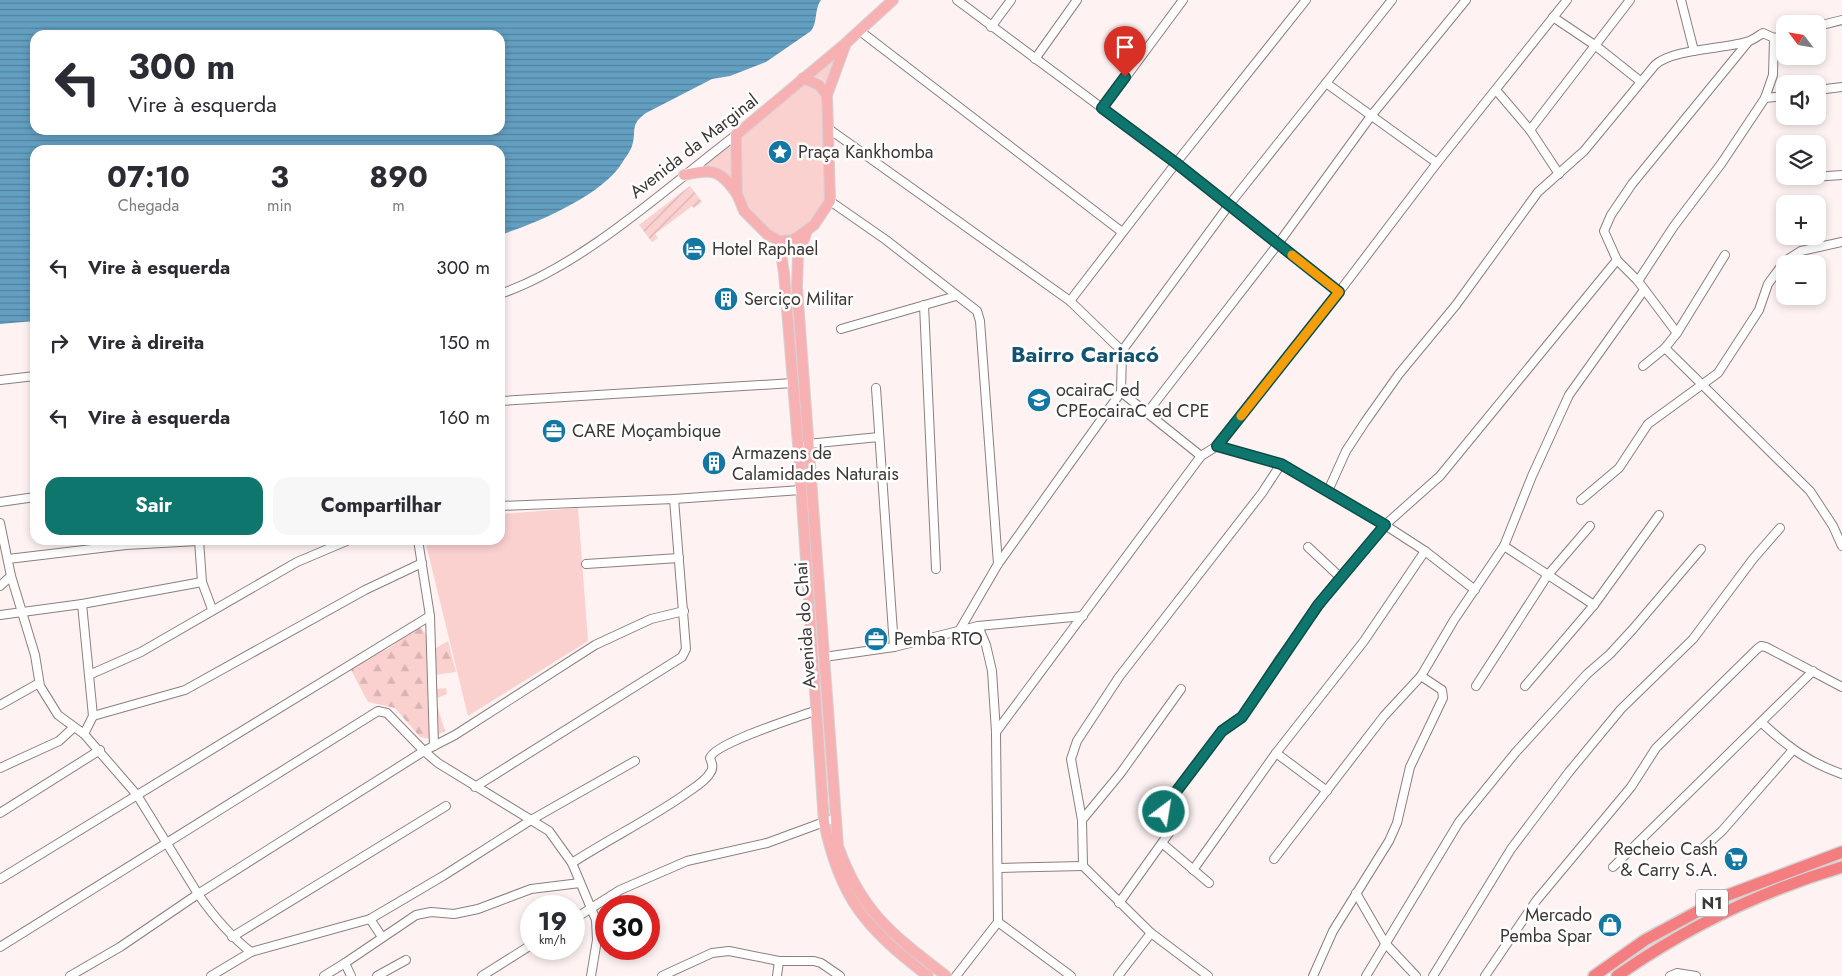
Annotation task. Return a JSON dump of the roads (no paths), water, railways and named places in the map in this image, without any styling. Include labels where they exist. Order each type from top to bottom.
[{"type":"highway","name":"N1","points":[[1594,976],[1645,940],[1728,894],[1842,852]]},
{"type":"highway","name":"N1","points":[[1619,976],[1653,952],[1705,922],[1757,898],[1842,867]]},
{"type":"main road","name":"Avenida da Marginal","points":[[736,135],[860,31],[893,0]]},
{"type":"main road","points":[[830,201],[827,95],[846,43]]},
{"type":"main road","points":[[803,78],[819,86],[827,95]]},
{"type":"main road","points":[[736,135],[737,194]]},
{"type":"main road","points":[[684,175],[699,171],[715,172],[726,178],[737,194],[744,210],[767,234],[779,241]]},
{"type":"main road","name":"Avenida do Chai","points":[[830,201],[818,219],[807,230],[792,240],[779,241],[784,273],[793,383],[824,822],[834,864],[846,891],[861,916],[888,943],[928,976]]},
{"type":"main road","name":"Avenida do Chai","points":[[807,230],[798,255],[796,270],[807,444],[838,846],[843,861],[869,908],[894,935],[946,976]]},
{"type":"street","points":[[957,0],[1176,163],[1339,292]]},
{"type":"street","points":[[991,27],[1012,0]]},
{"type":"street","points":[[1035,58],[1077,0]]},
{"type":"street","points":[[1102,108],[1183,0]]},
{"type":"street","points":[[1070,301],[1176,163],[1306,0]]},
{"type":"street","points":[[959,631],[998,564],[1121,392],[1122,351],[1229,205],[1392,0]]},
{"type":"street","points":[[1453,0],[1460,6]]},
{"type":"street","points":[[1147,413],[1278,244],[1371,116],[1466,0]]},
{"type":"street","points":[[996,732],[1201,456],[1217,446],[1339,292],[1437,163],[1568,0]]},
{"type":"street","points":[[1530,130],[1630,0]]},
{"type":"street","points":[[1681,0],[1694,51]]},
{"type":"street","points":[[1553,17],[1596,46],[1640,81]]},
{"type":"street","points":[[1826,24],[1842,20]]},
{"type":"street","points":[[860,31],[1122,232]]},
{"type":"street","points":[[1638,281],[1674,226],[1721,164],[1765,98],[1773,75],[1774,38],[1763,33],[1748,42],[1632,184],[1611,215],[1604,231],[1617,260],[1638,281],[1677,333]]},
{"type":"street","points":[[1328,491],[1346,451],[1399,374],[1456,305],[1538,192],[1584,151],[1659,60],[1694,51],[1748,42]]},
{"type":"street","points":[[1326,83],[1437,163]]},
{"type":"street","points":[[1826,89],[1842,87]]},
{"type":"street","points":[[1496,90],[1530,130],[1559,174]]},
{"type":"street","points":[[1765,98],[1776,97]]},
{"type":"street","points":[[829,129],[1070,301],[1122,351]]},
{"type":"street","name":"Avenida da Marginal","points":[[505,292],[536,279],[569,261],[736,135]]},
{"type":"street","points":[[1826,176],[1842,175]]},
{"type":"street","points":[[830,201],[886,240],[956,296],[968,302],[977,311],[980,321],[998,564]]},
{"type":"street","points":[[1581,500],[1619,468],[1648,424],[1718,373],[1759,310],[1768,284],[1785,261],[1801,251],[1842,242]]},
{"type":"street","points":[[1643,366],[1666,348],[1725,255]]},
{"type":"street","points":[[1119,903],[1163,844],[1174,826],[1164,808],[1222,731],[1242,717],[1290,644],[1340,577],[1385,525],[1440,476],[1617,260]]},
{"type":"street","points":[[1274,859],[1384,716],[1421,676],[1454,620],[1504,546],[1532,476],[1569,396],[1644,290]]},
{"type":"street","points":[[842,329],[956,296]]},
{"type":"street","points":[[924,305],[936,568]]},
{"type":"street","points":[[1666,348],[1702,386],[1742,421],[1810,491],[1834,526],[1842,546]]},
{"type":"street","points":[[0,380],[30,377]]},
{"type":"street","points":[[505,401],[793,383]]},
{"type":"street","points":[[876,388],[894,647]]},
{"type":"street","points":[[1121,392],[1201,456]]},
{"type":"street","points":[[807,444],[879,438]]},
{"type":"street","points":[[1217,446],[1281,464],[1385,525],[1425,551],[1475,590]]},
{"type":"street","points":[[1208,976],[1151,933],[1083,866],[1082,820],[1071,759],[1077,741],[1119,677],[1262,493],[1281,464]]},
{"type":"street","points":[[505,506],[674,499],[801,490]]},
{"type":"street","points":[[0,502],[30,499]]},
{"type":"street","points":[[475,787],[679,660],[686,649],[674,499]]},
{"type":"street","points":[[1525,686],[1594,605],[1659,515]]},
{"type":"street","points":[[0,523],[11,576],[35,655],[39,683],[58,715],[73,728],[84,734],[100,750],[137,795],[215,919],[232,937],[251,952]]},
{"type":"street","points":[[1476,686],[1547,576],[1590,526]]},
{"type":"street","points":[[1433,976],[1511,849],[1569,772],[1621,709],[1693,639],[1753,559],[1780,528]]},
{"type":"street","points":[[8,559],[128,545]]},
{"type":"street","points":[[198,545],[202,582],[212,609]]},
{"type":"street","points":[[89,676],[140,652],[297,562],[338,545]]},
{"type":"street","points":[[419,545],[430,616],[434,746]]},
{"type":"street","points":[[1504,546],[1547,576],[1594,605]]},
{"type":"street","points":[[1308,547],[1340,577]]},
{"type":"street","points":[[1366,976],[1459,822],[1516,752],[1587,674],[1610,654],[1700,549]]},
{"type":"street","points":[[1193,870],[1276,753],[1364,641],[1425,551]]},
{"type":"street","points":[[586,564],[679,558]]},
{"type":"street","points":[[93,716],[185,690],[365,590],[422,563]]},
{"type":"street","points":[[0,586],[11,576]]},
{"type":"street","points":[[0,615],[82,604],[202,582]]},
{"type":"street","points":[[82,604],[93,716],[84,734]]},
{"type":"street","points":[[70,976],[120,947],[198,894],[424,751],[455,735],[595,645],[650,619],[684,611]]},
{"type":"street","points":[[0,879],[430,616]]},
{"type":"street","points":[[824,658],[894,647],[978,626],[1083,616]]},
{"type":"street","points":[[956,976],[998,922],[999,868],[996,732],[992,671],[986,645],[978,626]]},
{"type":"street","points":[[1485,976],[1536,901],[1631,787],[1656,748],[1757,649],[1761,646],[1766,647],[1842,687]]},
{"type":"street","points":[[1613,867],[1813,672]]},
{"type":"street","points":[[1313,976],[1333,931],[1389,841],[1397,823],[1410,767],[1443,698],[1442,690],[1421,676]]},
{"type":"street","points":[[0,705],[39,683]]},
{"type":"street","points":[[1082,820],[1120,774],[1181,689]]},
{"type":"street","points":[[572,863],[609,840],[650,819],[692,789],[710,774],[712,766],[710,758],[715,751],[738,739],[817,710]]},
{"type":"street","points":[[0,946],[378,711],[387,713],[424,751],[475,787],[549,831],[572,863],[596,920],[597,940],[591,976]]},
{"type":"street","points":[[1762,723],[1792,751],[1816,764],[1842,774]]},
{"type":"street","points":[[0,768],[59,741],[73,728]]},
{"type":"street","points":[[0,813],[100,750]]},
{"type":"street","points":[[1701,850],[1722,831],[1792,751]]},
{"type":"street","points":[[1276,753],[1326,791]]},
{"type":"street","points":[[211,976],[251,952],[370,919],[443,876],[531,820],[635,761]]},
{"type":"street","points":[[232,937],[446,806]]},
{"type":"street","points":[[585,912],[646,877],[687,861],[767,843],[835,818]]},
{"type":"street","points":[[1163,844],[1210,883]]},
{"type":"street","points":[[999,868],[1083,866]]},
{"type":"street","points":[[324,976],[422,913],[454,914],[478,910],[530,889],[580,883]]},
{"type":"street","points":[[1356,894],[1385,943],[1413,975]]},
{"type":"street","points":[[370,919],[382,937]]},
{"type":"street","points":[[998,922],[1071,976]]},
{"type":"street","points":[[1118,976],[1151,933]]},
{"type":"street","points":[[662,976],[720,950],[779,961],[814,961],[840,976]]},
{"type":"street","points":[[482,976],[520,952]]},
{"type":"street","points":[[377,976],[406,960]]},
{"type":"street","points":[[777,976],[779,961]]},
{"type":"street","points":[[345,963],[351,976]]},
{"type":"street","points":[[1610,964],[1619,976]]},
{"type":"street","points":[[1670,976],[1677,973],[1696,976]]},
{"type":"water","points":[[0,0],[821,0],[817,7],[815,24],[811,31],[766,62],[730,76],[712,79],[646,113],[637,121],[629,153],[613,175],[600,186],[567,207],[531,224],[505,233],[505,145],[30,145],[30,321],[0,324]]},
{"type":"place","name":"Praça Kankhomba","points":[[780,152]]},
{"type":"place","name":"Hotel Raphael","points":[[694,249]]},
{"type":"place","name":"Serciço Militar","points":[[726,299]]},
{"type":"place","name":"ocairaC ed CPEocairaC ed CPE","points":[[1039,400]]},
{"type":"place","name":"CARE Moçambique","points":[[554,431]]},
{"type":"place","name":"Armazens de Calamidades Naturais","points":[[714,463]]},
{"type":"place","name":"Pemba RTO","points":[[876,639]]},
{"type":"place","name":"Recheio Cash & Carry S.A.","points":[[1736,859]]},
{"type":"place","name":"Mercado Pemba Spar","points":[[1610,925]]},
{"type":"district","name":"Bairro Cariacó","points":[[1085,354]]}]
